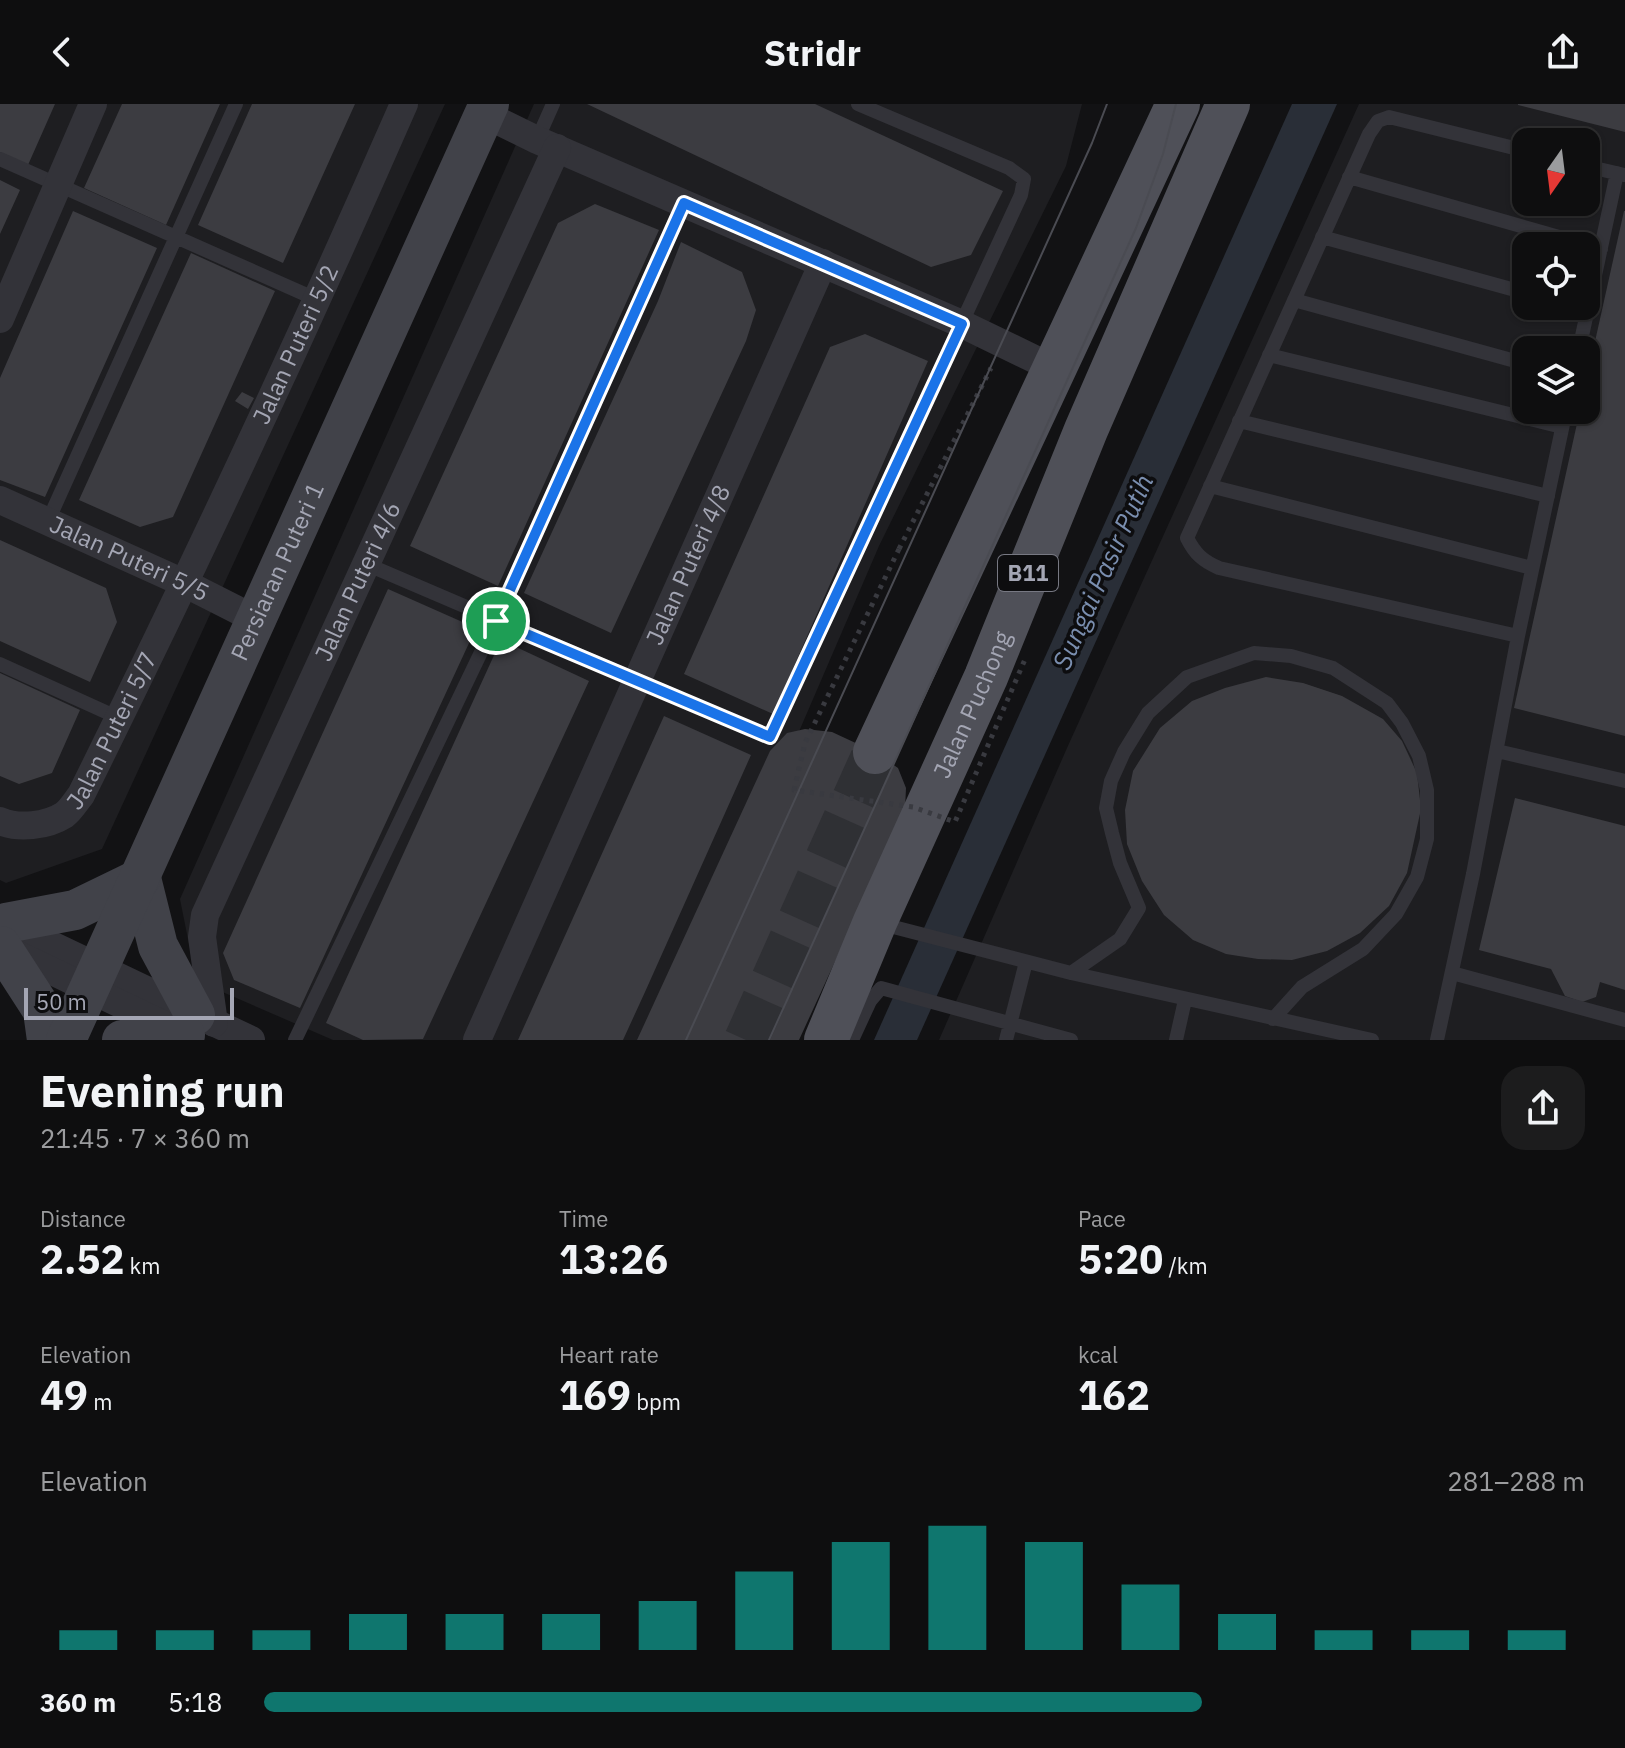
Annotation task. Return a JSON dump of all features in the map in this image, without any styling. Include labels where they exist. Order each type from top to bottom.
[{"type":"main road","name":"B11","points":[[875,752],[1178,104]]},
{"type":"main road","name":"Jalan Puchong","points":[[826,1040],[885,925],[1086,430],[1228,104]]},
{"type":"street","points":[[0,319],[93,104]]},
{"type":"street","name":"Jalan Puteri 5/2","points":[[186,584],[319,300],[404,104]]},
{"type":"street","points":[[487,109],[547,144],[962,324],[1055,369]]},
{"type":"street","name":"Persiaran Puteri 1","points":[[66,1040],[487,109]]},
{"type":"street","name":"Jalan Puteri 4/6","points":[[198,1028],[205,915],[366,564],[547,144]]},
{"type":"street","name":"Jalan Puteri 4/8","points":[[477,1040],[823,263]]},
{"type":"street","name":"Jalan Puteri 5/5","points":[[0,500],[186,584],[257,620]]},
{"type":"street","name":"Jalan Puteri 5/7","points":[[0,821],[11,826],[47,823],[65,814],[81,795],[186,584]]},
{"type":"street","points":[[2,934],[75,910],[141,878],[158,946],[198,1028]]},
{"type":"street","points":[[2,934],[198,1028],[251,1040]]},
{"type":"street","points":[[2,934],[43,1011],[47,1040]]},
{"type":"street","points":[[122,1040],[198,1028]]},
{"type":"lane","points":[[48,521],[236,104]]},
{"type":"lane","points":[[547,144],[553,104]]},
{"type":"lane","points":[[366,564],[770,737],[1021,195],[1024,179],[1009,168],[858,104]]},
{"type":"lane","points":[[1512,148],[1389,117],[1378,121],[1349,177],[1187,538],[1205,562],[1234,571],[1518,636]]},
{"type":"lane","points":[[0,159],[319,300]]},
{"type":"lane","points":[[1349,177],[1601,249],[1621,174],[1600,169]]},
{"type":"lane","points":[[295,1040],[496,621],[684,203]]},
{"type":"lane","points":[[1322,237],[1512,289]]},
{"type":"lane","points":[[1294,300],[1512,360]]},
{"type":"lane","points":[[1269,355],[1562,427]]},
{"type":"lane","points":[[1239,421],[1548,496]]},
{"type":"lane","points":[[1437,1040],[1563,424]]},
{"type":"lane","points":[[1210,486],[1532,568]]},
{"type":"lane","points":[[1071,973],[1120,939],[1139,908],[1120,863],[1106,808],[1111,781],[1124,752],[1148,713],[1187,677],[1254,653],[1291,656],[1333,668],[1387,703],[1402,723],[1419,756],[1427,790],[1427,839],[1417,877],[1396,914],[1363,949],[1302,987],[1273,1019]]},
{"type":"lane","points":[[0,664],[119,718]]},
{"type":"lane","points":[[1497,751],[1625,781]]},
{"type":"lane","points":[[885,925],[979,951],[1185,1000],[1372,1040]]},
{"type":"lane","points":[[1006,1040],[1026,962]]},
{"type":"lane","points":[[1452,973],[1625,1020]]},
{"type":"lane","points":[[852,1040],[870,1001],[881,988],[1071,1040]]},
{"type":"lane","points":[[1176,1040],[1185,1000]]},
{"type":"path","points":[[1003,344],[805,743],[794,790],[913,807],[955,822],[1026,657]]},
{"type":"shaded area","points":[[0,104],[445,104],[102,849],[6,883],[0,880]]},
{"type":"shaded area","points":[[534,104],[1082,104],[1066,166],[879,546],[666,1040],[333,1040],[204,984],[191,954],[180,899]]},
{"type":"shaded area","points":[[1359,104],[1625,104],[1625,1040],[939,1040],[1067,748]]},
{"type":"water","name":"Sungai Pasir Putih","points":[[1292,104],[1337,104],[917,1040],[874,1040]]},
{"type":"building","points":[[0,104],[55,104],[28,165],[0,152]]},
{"type":"building","points":[[122,104],[220,104],[166,225],[84,188]]},
{"type":"building","points":[[252,104],[355,104],[283,263],[198,225]]},
{"type":"building","points":[[587,104],[815,104],[1003,191],[971,255],[931,267]]},
{"type":"building","points":[[1625,104],[1625,132],[1518,105]]},
{"type":"building","points":[[0,180],[20,190],[0,234]]},
{"type":"building","points":[[595,204],[659,230],[498,586],[410,546],[558,223]]},
{"type":"building","points":[[73,211],[157,248],[45,497],[0,480],[0,378]]},
{"type":"building","points":[[1625,211],[1625,736],[1514,708],[1577,424],[1600,424],[1600,336],[1596,336]]},
{"type":"building","points":[[681,242],[742,272],[756,310],[746,341],[611,633],[524,593],[658,301]]},
{"type":"building","points":[[191,253],[275,291],[173,517],[140,527],[79,500]]},
{"type":"building","points":[[865,334],[928,361],[773,714],[684,674],[830,347]]},
{"type":"building","points":[[242,392],[254,398],[248,409],[235,401]]},
{"type":"building","points":[[0,540],[106,588],[117,622],[90,682],[0,641]]},
{"type":"building","points":[[388,589],[476,628],[300,1008],[234,980],[223,953]]},
{"type":"building","points":[[501,640],[589,681],[423,1039],[363,1040],[326,1023]]},
{"type":"building","points":[[0,673],[80,710],[52,773],[19,784],[0,776]]},
{"type":"building","points":[[1266,677],[1303,683],[1342,696],[1383,719],[1402,741],[1417,773],[1421,809],[1407,873],[1389,906],[1360,933],[1327,951],[1292,960],[1226,954],[1193,940],[1164,915],[1142,881],[1127,844],[1125,810],[1133,771],[1160,728],[1192,701]]},
{"type":"building","points":[[664,716],[751,755],[645,992],[623,1040],[518,1040]]},
{"type":"building","points":[[805,729],[832,732],[875,752],[898,768],[906,788],[905,809],[799,1040],[637,1040],[770,751],[787,733]]},
{"type":"building","points":[[1515,798],[1625,826],[1625,990],[1600,982],[1596,997],[1582,1002],[1565,996],[1551,969],[1479,950]]},
{"type":"tunnel","points":[[746,1040],[875,752]]},
{"type":"tram line","points":[[686,1040],[1107,104]]},
{"type":"tram line","points":[[769,1040],[1136,228],[1163,154],[1176,104]]},
{"type":"route","points":[[684,203],[962,324],[770,737],[496,621],[684,203]]}]
